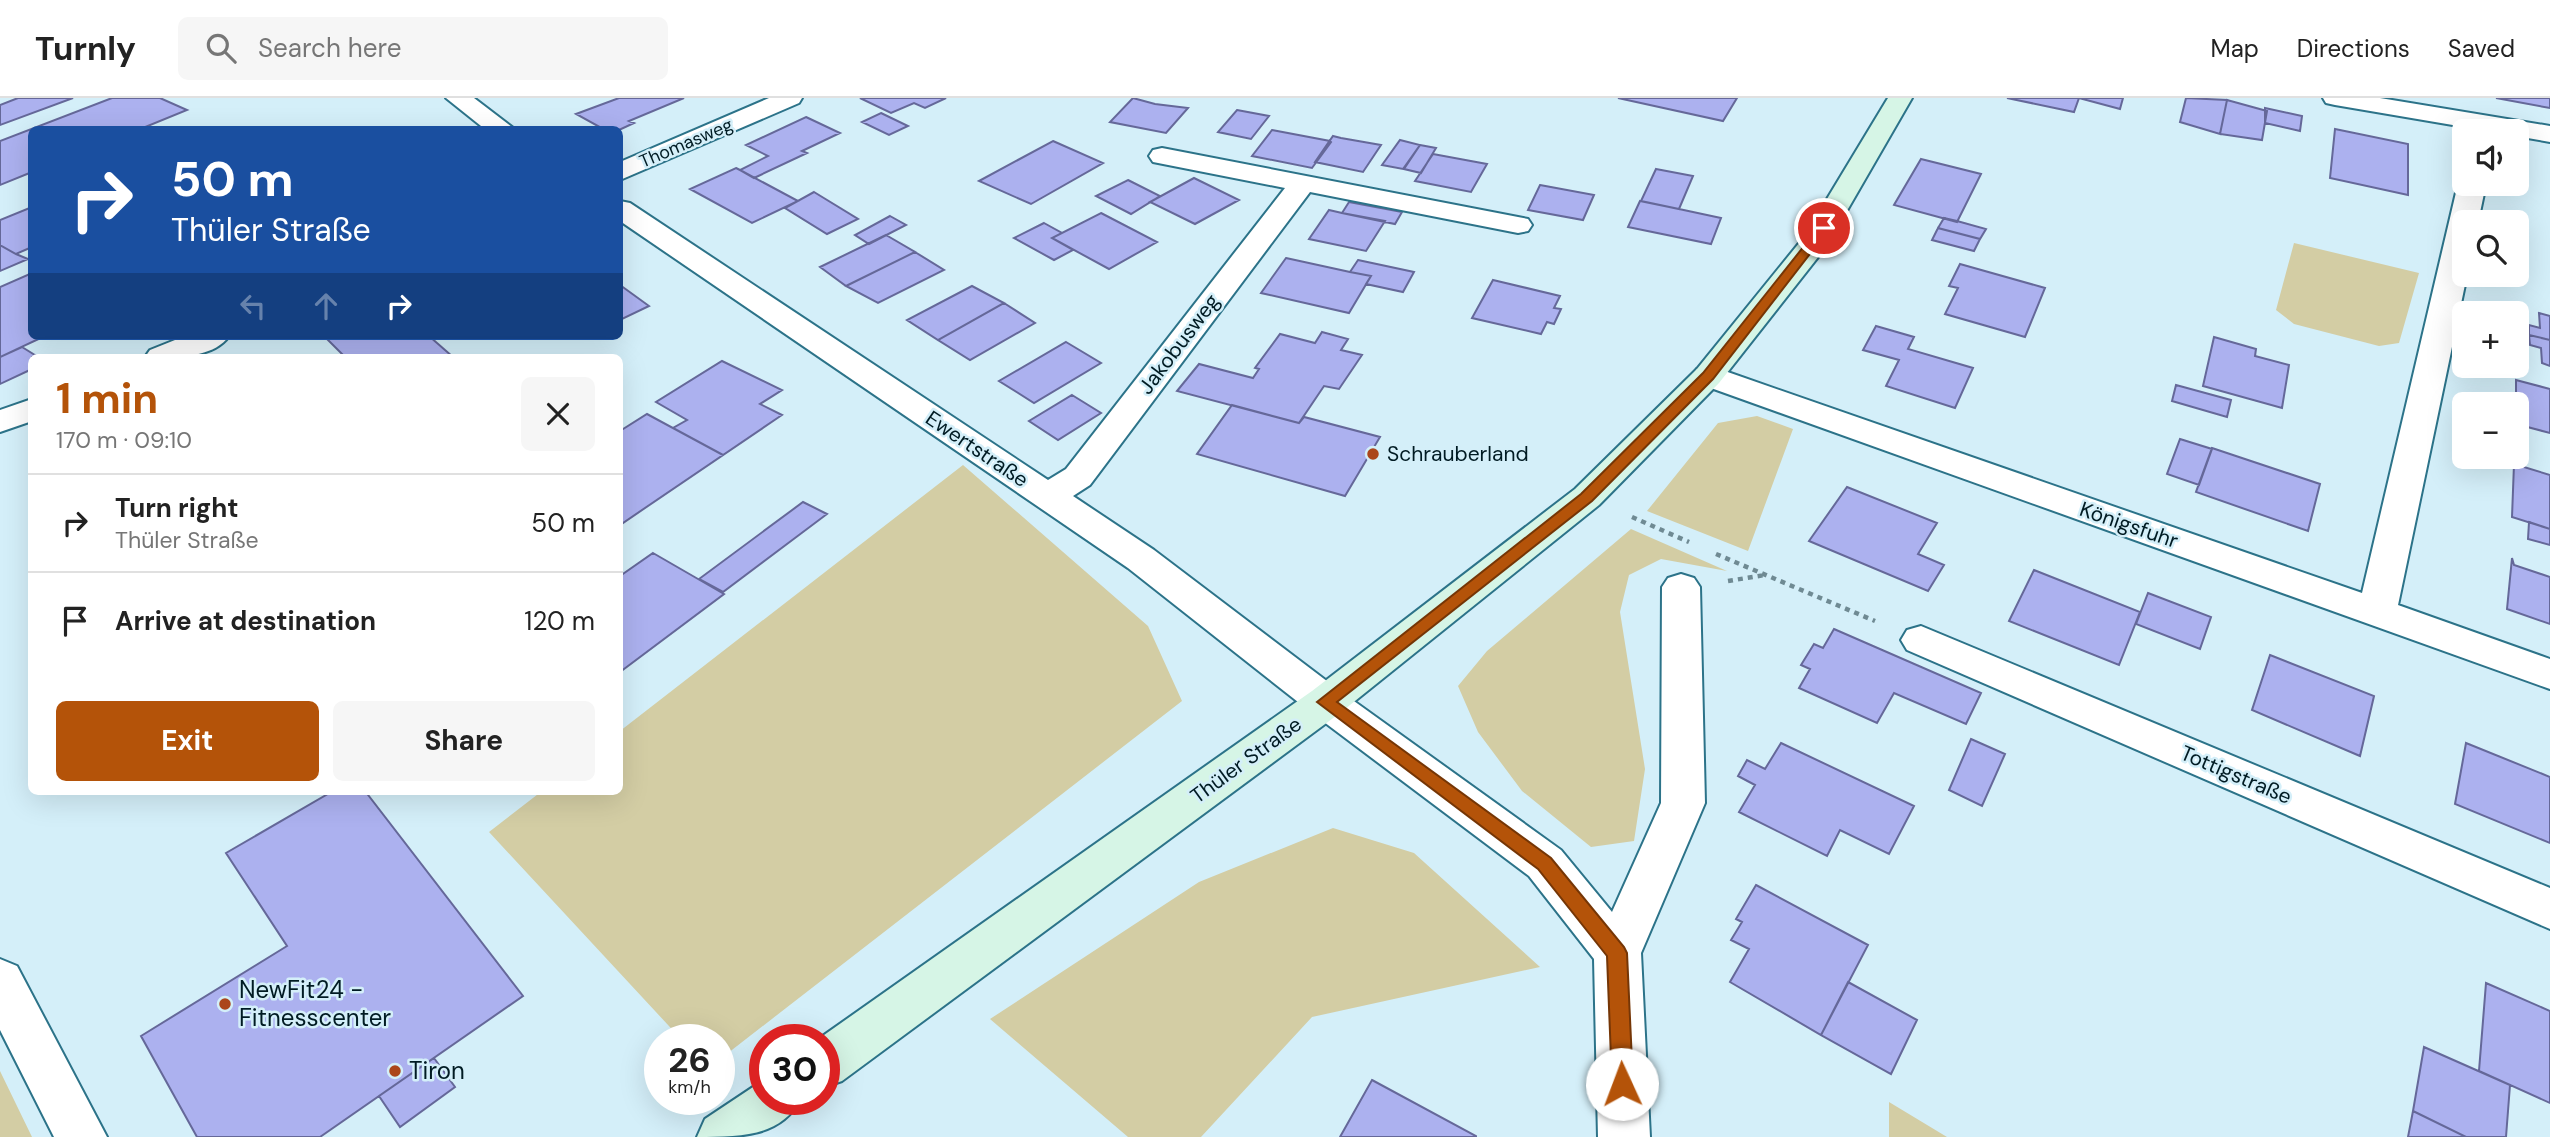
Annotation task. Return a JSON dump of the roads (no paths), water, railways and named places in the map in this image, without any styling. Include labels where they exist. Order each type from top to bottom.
[{"type":"main road","name":"Thüler Straße","points":[[840,1052],[1325,702],[1587,498],[1708,376],[1816,242],[1900,98]]},
{"type":"main road","points":[[723,1137],[753,1115]]},
{"type":"street","points":[[458,98],[497,126]]},
{"type":"street","name":"Thomasweg","points":[[623,171],[790,98]]},
{"type":"street","points":[[2336,98],[2452,121]]},
{"type":"street","points":[[2529,132],[2550,134]]},
{"type":"street","points":[[1162,156],[1518,225]]},
{"type":"street","name":"Jakobusweg","points":[[1047,496],[1078,477],[1303,183]]},
{"type":"street","points":[[2377,612],[2469,196]]},
{"type":"street","name":"Ewertstraße","points":[[623,211],[1141,559],[1325,702],[1545,863],[1617,953]]},
{"type":"street","points":[[168,354],[203,340]]},
{"type":"street","name":"Königsfuhr","points":[[1708,376],[2550,674]]},
{"type":"street","points":[[0,422],[28,411]]},
{"type":"street","points":[[1624,1137],[1617,953],[1683,803],[1681,587]]},
{"type":"street","name":"Tottigstraße","points":[[1922,640],[2550,909]]},
{"type":"street","points":[[0,981],[81,1137]]},
{"type":"place","name":"Schrauberland","points":[[1373,454]]},
{"type":"place","name":"NewFit24 - Fitnesscenter","points":[[225,1004]]},
{"type":"place","name":"Tiron","points":[[395,1071]]}]
